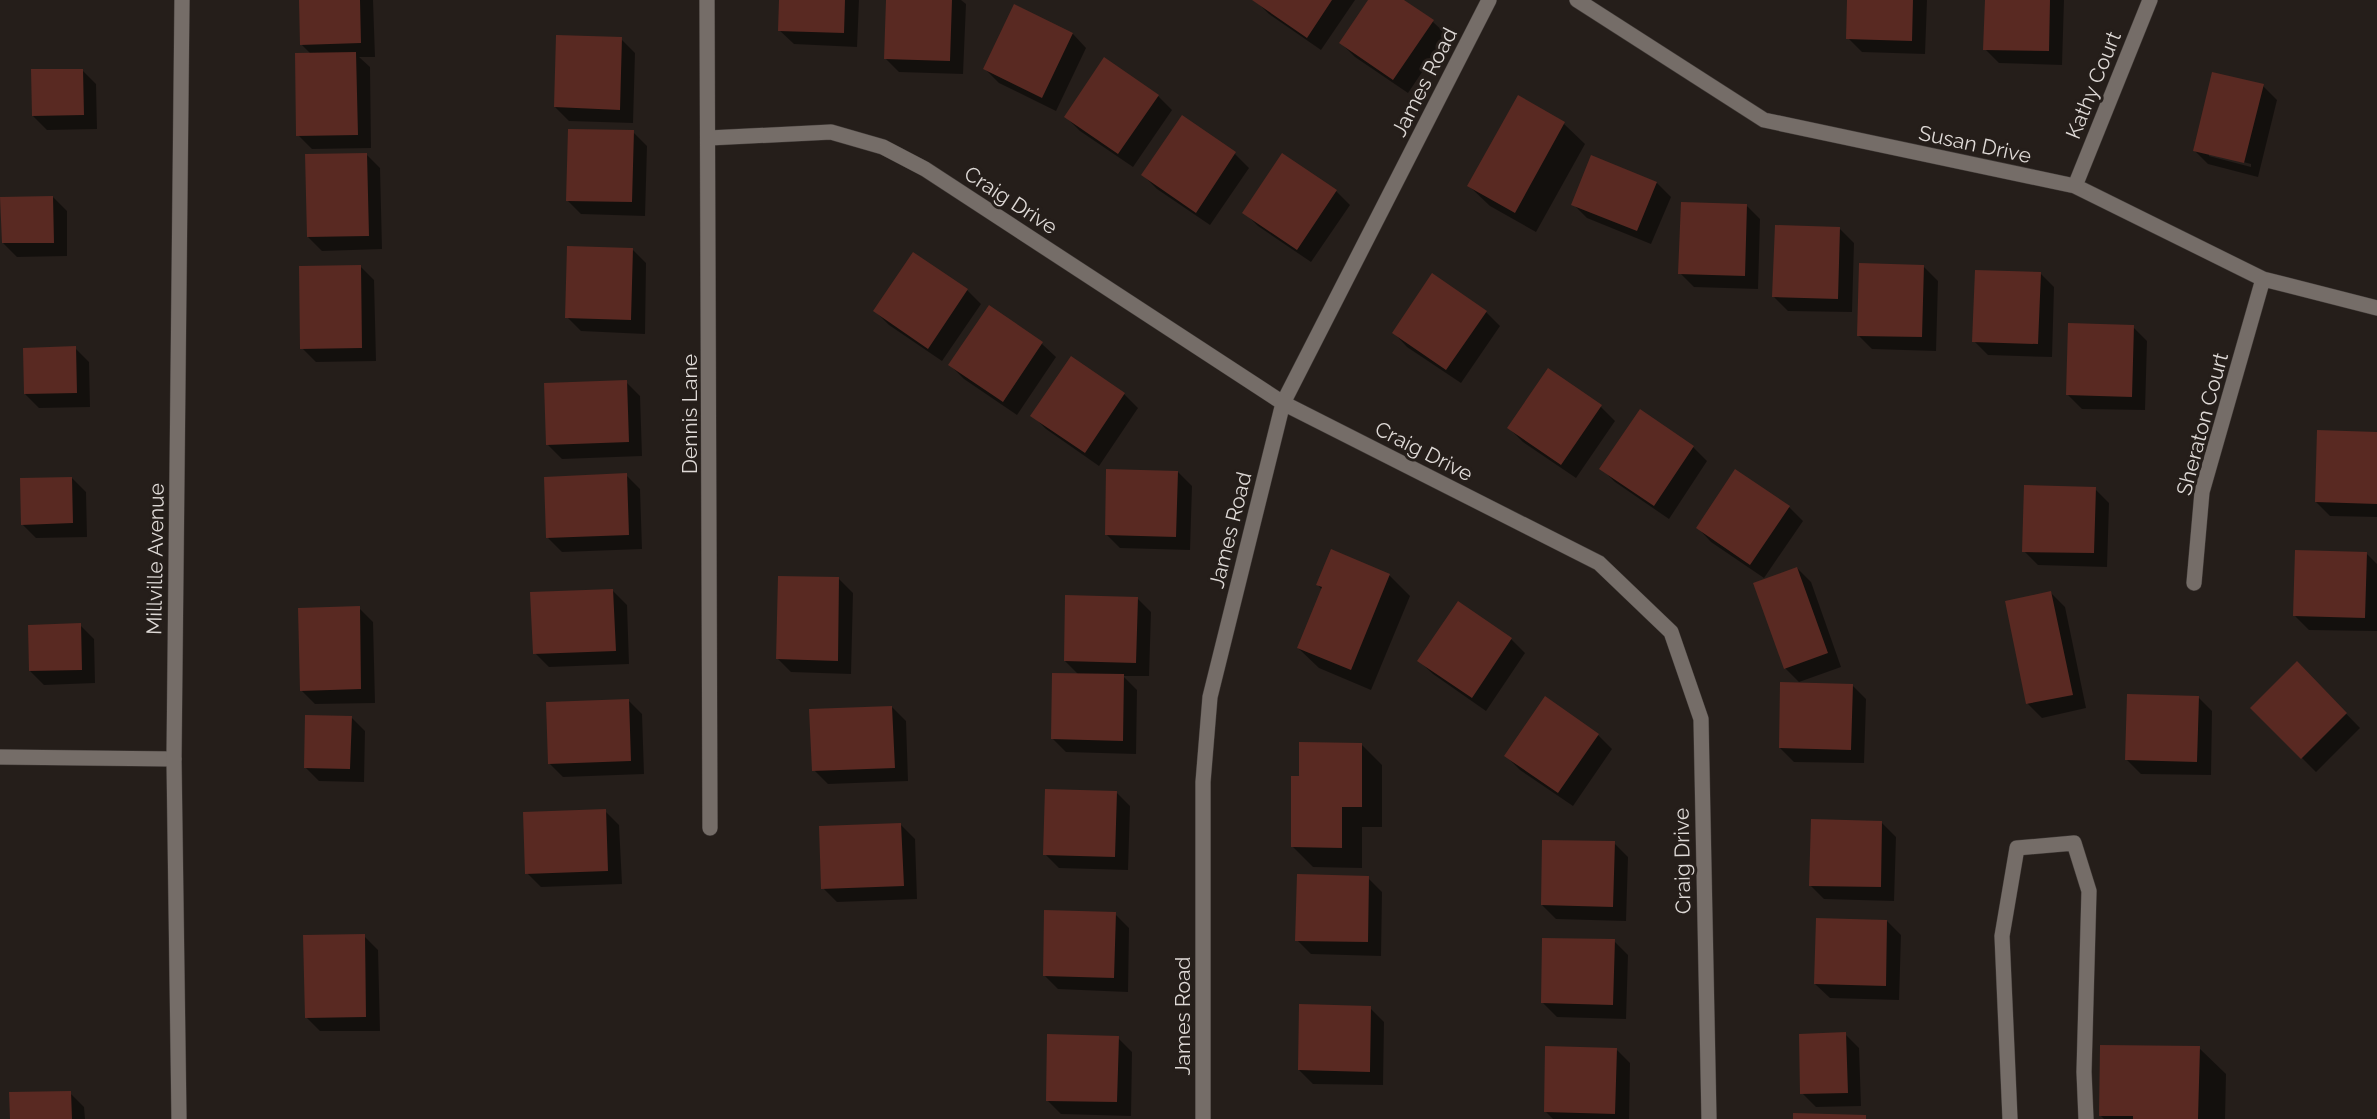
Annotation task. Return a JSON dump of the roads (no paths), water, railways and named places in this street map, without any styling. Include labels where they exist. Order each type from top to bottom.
[{"type":"street","name":"Millville Avenue","points":[[179,1119],[174,759],[182,0]]},
{"type":"street","name":"Dennis Lane","points":[[707,0],[710,828]]},
{"type":"street","name":"James Road","points":[[1203,1119],[1203,782],[1210,697],[1283,403],[1489,0]]},
{"type":"street","name":"Susan Drive","points":[[1576,0],[1764,120],[2075,186],[2263,279],[2377,308]]},
{"type":"street","name":"Kathy Court","points":[[2075,186],[2150,0]]},
{"type":"street","name":"Craig Drive","points":[[709,138],[831,132],[883,147],[925,169],[1283,403],[1599,563],[1671,632],[1701,719],[1708,1119]]},
{"type":"street","name":"Sheraton Court","points":[[2194,583],[2202,492],[2263,279]]},
{"type":"street","points":[[0,757],[174,759]]},
{"type":"street","points":[[2010,1119],[2002,936],[2017,848],[2074,843],[2089,891],[2084,1072],[2086,1119]]}]
